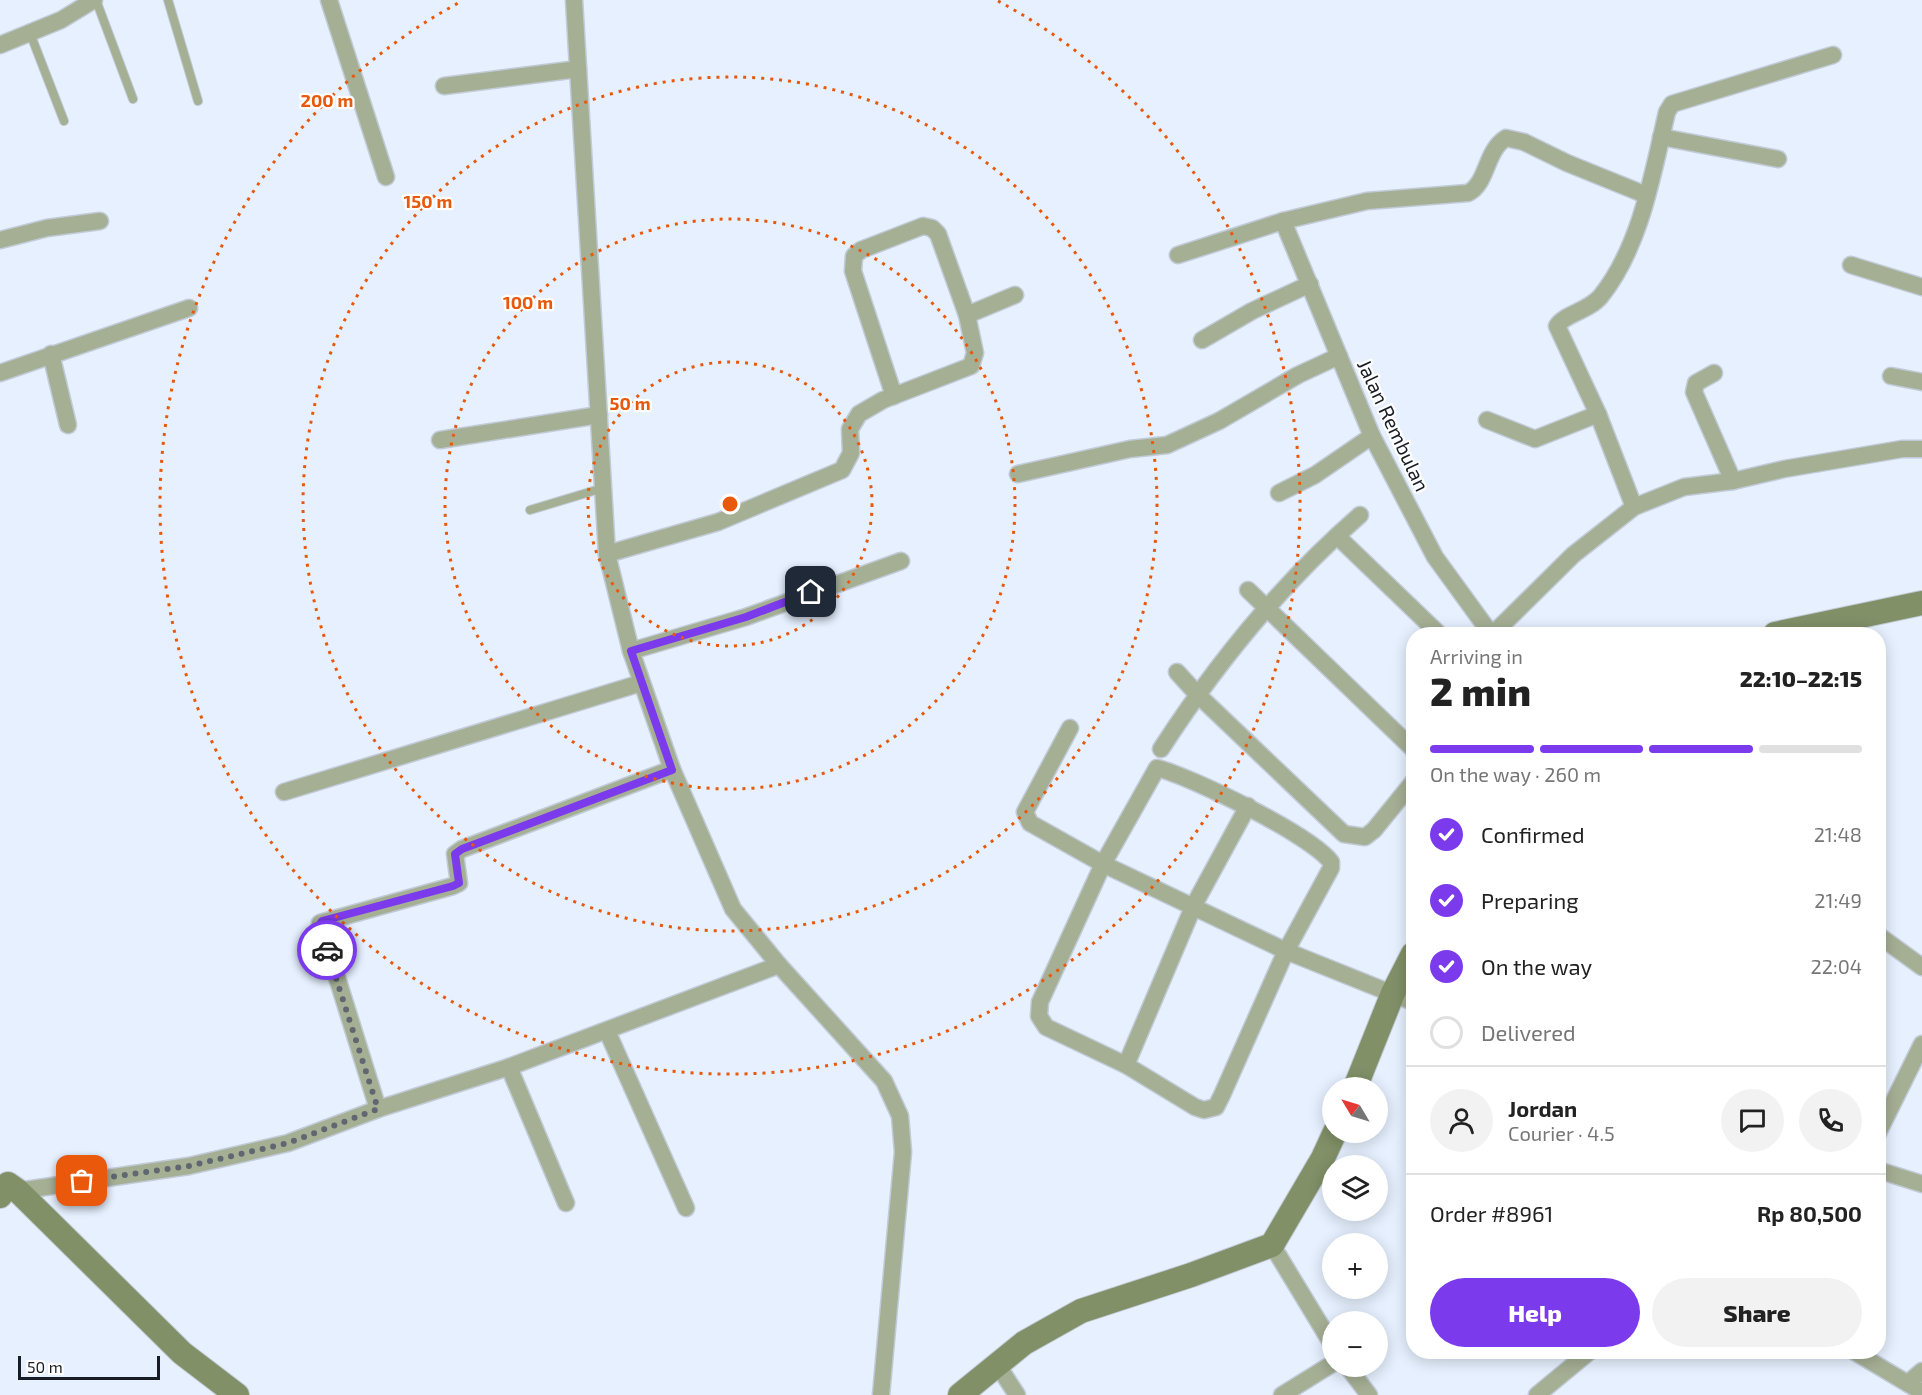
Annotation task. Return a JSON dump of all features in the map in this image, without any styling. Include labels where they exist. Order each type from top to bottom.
[{"type":"street","points":[[0,45],[62,20],[95,0]]},
{"type":"street","points":[[328,0],[386,177]]},
{"type":"street","points":[[574,0],[607,554],[641,683],[672,770],[733,909],[779,965],[885,1081],[900,1116],[903,1152],[881,1395]]},
{"type":"street","points":[[1634,507],[1598,414],[1557,326],[1563,318],[1585,310],[1600,298],[1628,250],[1646,195],[1667,112],[1672,104],[1833,55]]},
{"type":"street","points":[[444,86],[578,69]]},
{"type":"street","points":[[1178,255],[1283,221],[1367,201],[1468,193],[1479,183],[1501,141],[1510,138],[1646,195]]},
{"type":"street","points":[[1661,138],[1778,159]]},
{"type":"street","points":[[0,240],[46,228],[100,221]]},
{"type":"street","name":"Jalan Rembulan","points":[[1283,221],[1372,436],[1435,557],[1487,627]]},
{"type":"street","points":[[607,554],[718,522],[834,475],[842,470],[851,453],[850,429],[853,420],[859,414],[894,396],[971,366],[975,353],[967,315],[938,234],[932,228],[923,226],[861,250],[854,256],[853,271],[894,396]]},
{"type":"street","points":[[1851,265],[1922,287]]},
{"type":"street","points":[[1202,340],[1252,311],[1310,284]]},
{"type":"street","points":[[967,315],[1015,295]]},
{"type":"street","points":[[0,373],[189,308]]},
{"type":"street","points":[[51,354],[68,425]]},
{"type":"street","points":[[1018,474],[1130,449],[1167,445],[1219,422],[1298,375],[1339,356]]},
{"type":"street","points":[[1714,373],[1696,382],[1694,392],[1733,482]]},
{"type":"street","points":[[1891,376],[1922,382]]},
{"type":"street","points":[[1487,420],[1535,439],[1598,414]]},
{"type":"street","points":[[440,440],[599,415]]},
{"type":"street","points":[[1279,493],[1316,475],[1372,436]]},
{"type":"street","points":[[1499,627],[1573,555],[1634,507],[1684,487],[1733,482],[1784,469],[1902,449],[1922,449]]},
{"type":"street","points":[[1161,749],[1197,694],[1268,609],[1360,515]]},
{"type":"street","points":[[1337,536],[1432,627]]},
{"type":"street","points":[[631,651],[746,617],[901,561]]},
{"type":"street","points":[[1248,590],[1406,742]]},
{"type":"street","points":[[1808,627],[1922,603]]},
{"type":"street","points":[[1177,672],[1197,694],[1344,834],[1365,837],[1374,830],[1406,791]]},
{"type":"street","points":[[284,792],[641,683]]},
{"type":"street","points":[[1070,728],[1025,812],[1026,818],[1103,864],[1194,905],[1286,951],[1403,998],[1361,1077]]},
{"type":"street","points":[[1157,768],[1248,806],[1318,850],[1331,862],[1331,868],[1286,951],[1216,1107],[1204,1110],[1195,1107],[1126,1065],[1058,1035],[1046,1027],[1039,1016],[1040,1002],[1103,864],[1157,768]]},
{"type":"street","points":[[378,1109],[320,923],[453,886],[459,883],[460,877],[455,854],[462,849],[672,770]]},
{"type":"street","points":[[1126,1065],[1194,905],[1248,806]]},
{"type":"street","points":[[1886,941],[1922,967]]},
{"type":"street","points":[[7,1187],[189,1166],[288,1143],[378,1109],[509,1067],[779,965]]},
{"type":"street","points":[[607,1031],[686,1208]]},
{"type":"street","points":[[1886,1117],[1922,1044]]},
{"type":"street","points":[[509,1067],[566,1203]]},
{"type":"street","points":[[960,1395],[1024,1343],[1081,1311],[1191,1275],[1272,1245],[1330,1143]]},
{"type":"street","points":[[1886,1173],[1922,1184]]},
{"type":"street","points":[[7,1187],[182,1353],[237,1395]]},
{"type":"street","points":[[1272,1245],[1322,1328]]},
{"type":"street","points":[[1538,1395],[1581,1359]]},
{"type":"street","points":[[1867,1359],[1915,1388],[1922,1371]]},
{"type":"street","points":[[997,1364],[1017,1395]]},
{"type":"street","points":[[1282,1395],[1322,1370]]},
{"type":"street","points":[[1355,1377],[1369,1395]]},
{"type":"lane","points":[[95,0],[133,99]]},
{"type":"lane","points":[[168,0],[198,101]]},
{"type":"lane","points":[[30,33],[64,121]]},
{"type":"lane","points":[[530,510],[603,488]]},
{"type":"way so far","points":[[82,1181],[189,1166],[288,1143],[378,1109],[327,950]]},
{"type":"route","points":[[327,950],[319,926],[322,921],[453,886],[459,883],[460,877],[455,854],[462,849],[672,770],[631,651],[746,617],[811,592]]}]
